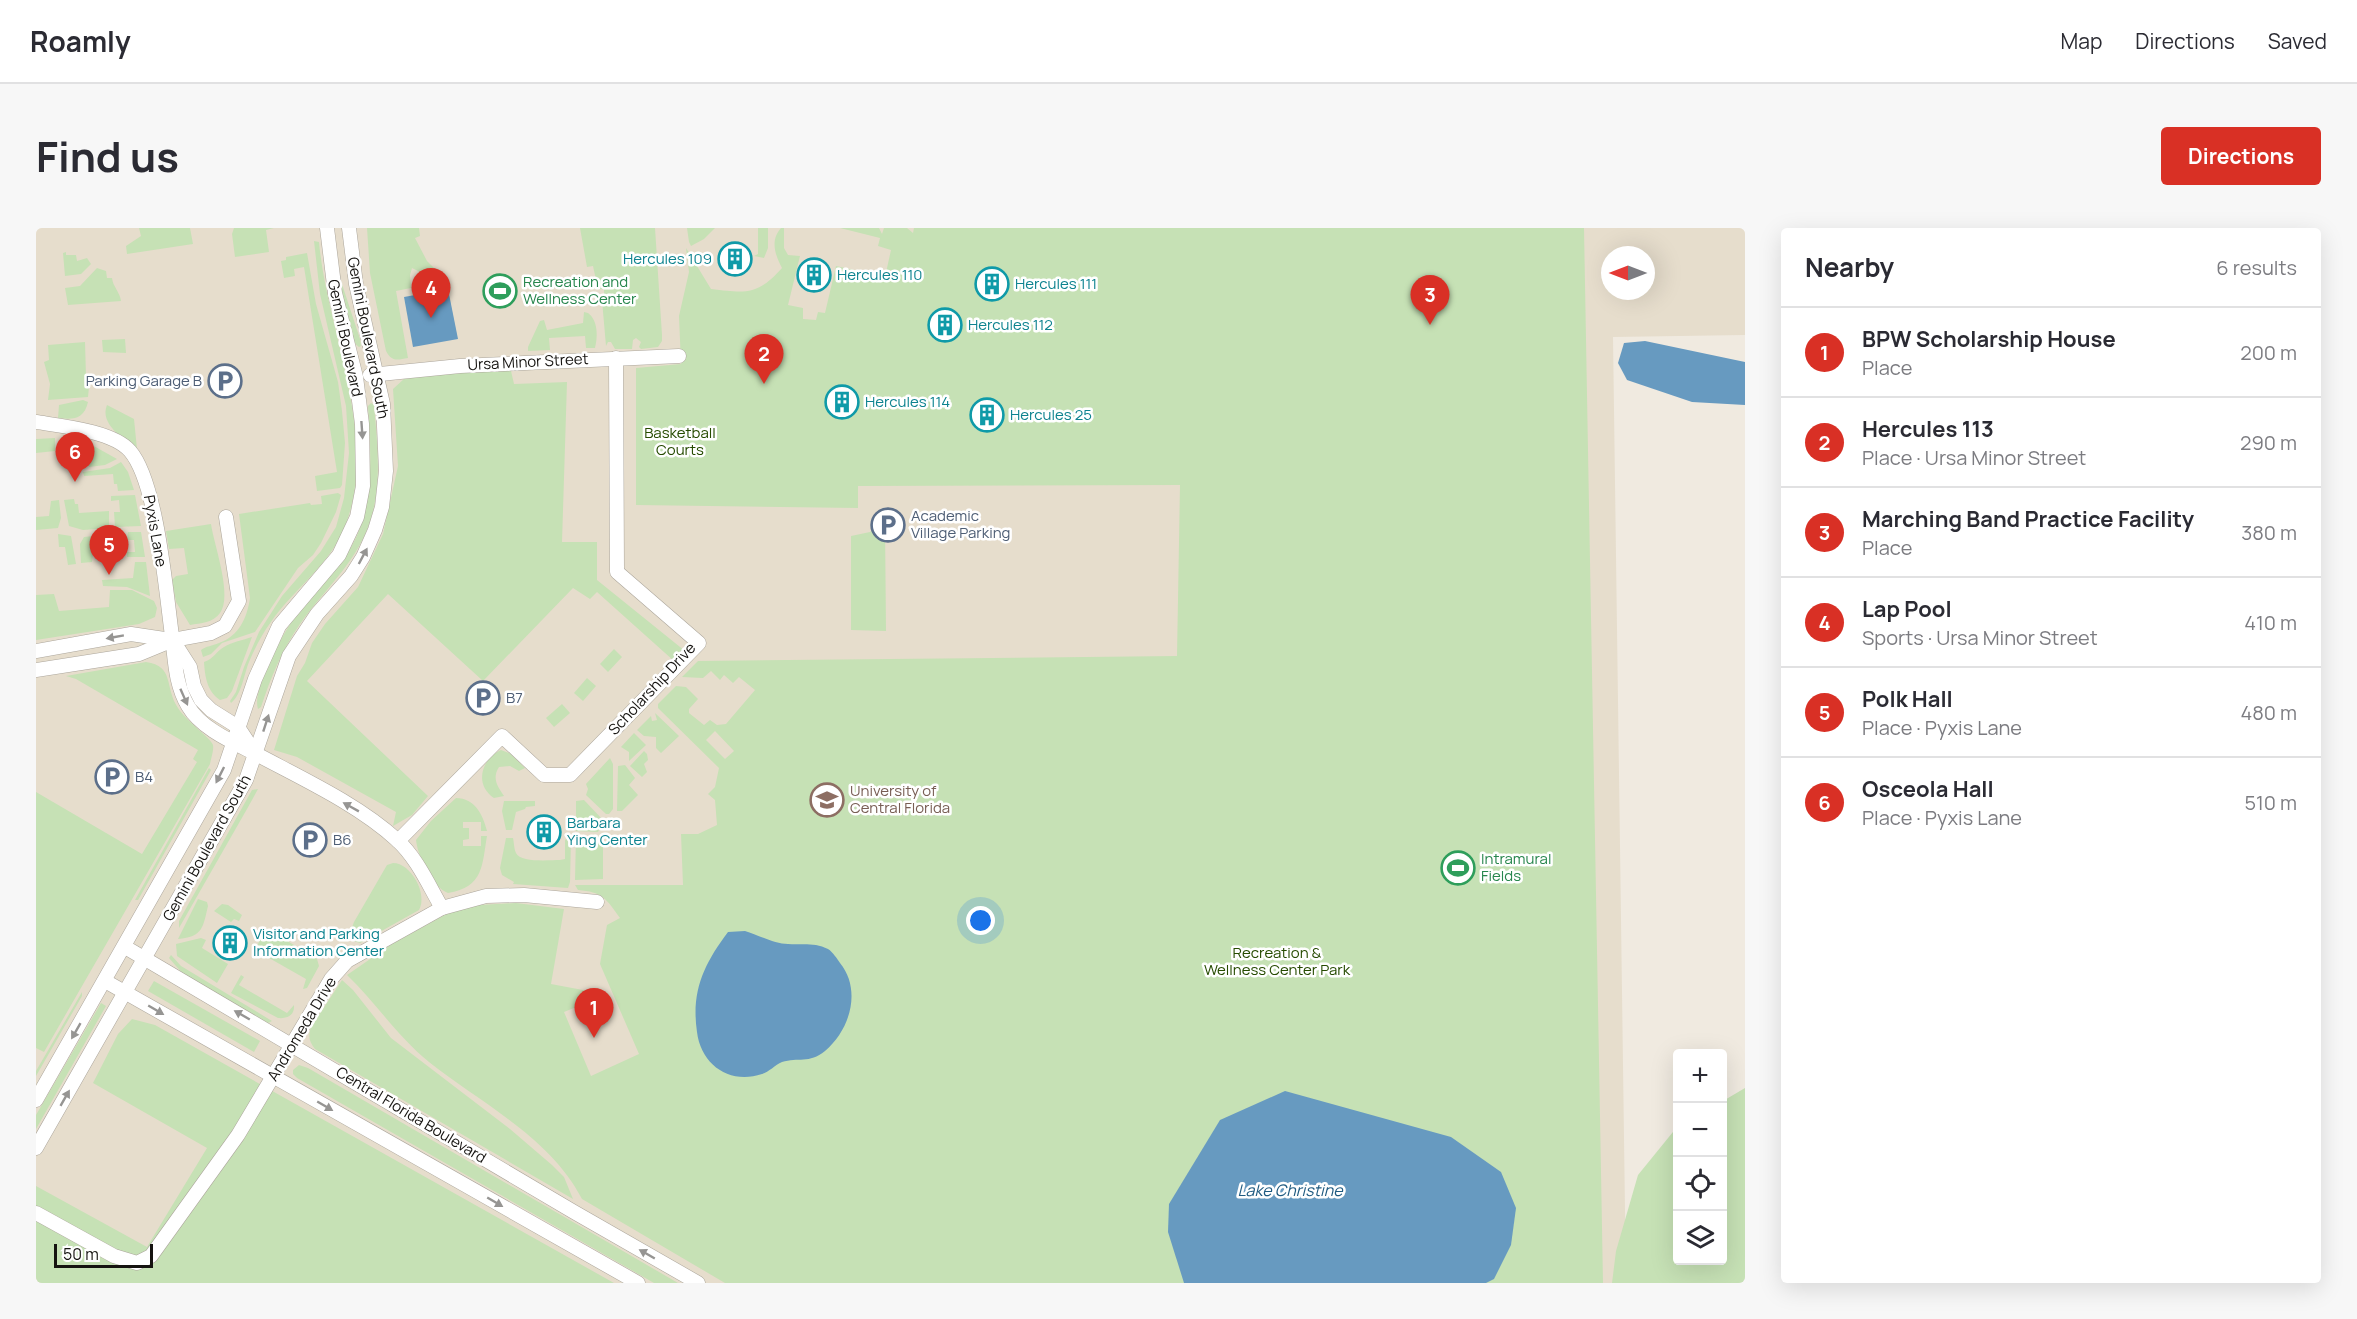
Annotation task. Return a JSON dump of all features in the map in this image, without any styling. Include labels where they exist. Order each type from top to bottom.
[{"type":"street","name":"Gemini Boulevard","points":[[294,607],[339,555],[357,517],[363,486],[364,456],[356,377],[334,293],[327,228]]},
{"type":"street","name":"Gemini Boulevard South","points":[[36,1148],[246,780],[278,683],[290,656],[317,614],[351,576],[363,557],[375,530],[382,507],[386,471],[383,404],[356,284],[349,228]]},
{"type":"street","name":"Ursa Minor Street","points":[[356,377],[460,366],[679,356]]},
{"type":"street","name":"Scholarship Drive","points":[[398,841],[502,736],[544,775],[570,775],[699,643],[617,572],[616,358]]},
{"type":"street","name":"Pyxis Lane","points":[[37,422],[100,433],[130,450],[144,475],[152,503],[173,640],[176,675],[189,708],[201,721],[233,744],[256,754]]},
{"type":"street","points":[[36,670],[139,654],[173,640],[211,633],[225,626],[239,601],[226,517]]},
{"type":"street","name":"Gemini Boulevard South","points":[[36,1100],[224,770],[265,654],[279,626],[294,607]]},
{"type":"street","points":[[36,651],[131,634],[173,640]]},
{"type":"street","name":"Pyxis Lane","points":[[173,640],[190,667],[194,686],[201,700],[211,710],[238,727]]},
{"type":"street","points":[[238,727],[256,754],[360,812],[398,841],[420,870],[442,908]]},
{"type":"street","name":"Andromeda Drive","points":[[36,1213],[114,1256],[137,1263],[151,1256],[238,1135],[331,979],[347,961],[442,908],[486,896],[524,895],[597,902]]},
{"type":"street","name":"Central Florida Boulevard","points":[[125,947],[698,1283]]},
{"type":"street","points":[[105,981],[638,1283]]},
{"type":"shaded area","name":"University of Central Florida","points":[[36,228],[1745,228],[1745,335],[1613,337],[1626,1283],[36,1283]]},
{"type":"green space","points":[[139,228],[190,228],[193,244],[127,254],[126,246],[141,236]]},
{"type":"green space","points":[[234,228],[274,228],[266,230],[269,252],[235,257],[232,234]]},
{"type":"green space","points":[[367,228],[419,228],[420,236],[415,238],[427,261],[436,270],[422,273],[412,268],[411,288],[396,291],[408,358],[395,359],[390,357],[386,351],[370,273]]},
{"type":"green space","points":[[580,228],[655,228],[662,335],[662,341],[658,347],[641,349],[639,347],[641,342],[636,338],[633,340],[632,349],[615,349],[611,342],[608,342],[606,346],[602,300],[604,300],[604,289],[598,289],[593,266],[587,267]]},
{"type":"green space","points":[[687,228],[715,228],[704,239],[691,246]]},
{"type":"green space","points":[[758,228],[768,228],[768,248],[764,258],[754,256],[758,254]]},
{"type":"green space","name":"Recreation & Wellness Center Park","points":[[781,228],[784,228],[784,248],[788,255],[800,256],[788,305],[803,308],[803,319],[816,320],[818,312],[825,313],[836,266],[885,277],[891,250],[878,246],[880,238],[840,228],[879,228],[882,234],[884,228],[907,228],[913,233],[914,228],[1584,228],[1603,1283],[725,1283],[582,1199],[552,1157],[534,1139],[429,1062],[397,1031],[347,975],[392,944],[461,906],[516,903],[564,909],[551,984],[588,991],[586,1003],[564,1012],[591,1076],[639,1054],[600,964],[607,925],[620,918],[603,897],[593,892],[578,890],[575,885],[683,885],[681,834],[698,834],[717,825],[715,800],[708,794],[715,787],[719,768],[658,708],[658,704],[676,686],[686,687],[698,699],[689,709],[689,713],[704,725],[710,720],[717,725],[726,724],[755,690],[739,677],[733,683],[724,675],[720,680],[711,671],[703,678],[682,677],[698,661],[1177,656],[1180,485],[858,486],[858,508],[636,505],[636,368],[681,364],[679,316],[689,272],[686,248],[711,289],[750,290],[765,284],[782,268],[775,248]],"holes":[[[715,731],[734,751],[725,759],[706,740]]]},
{"type":"green space","points":[[314,241],[319,242],[324,277],[349,388],[355,426],[357,463],[353,499],[342,533],[335,546],[268,627],[251,657],[238,694],[231,703],[259,632],[282,596],[321,551],[336,527],[344,498],[349,453],[346,406],[320,294]]},
{"type":"green space","points":[[66,252],[66,255],[76,255],[77,261],[87,258],[91,264],[81,274],[65,276],[63,253]]},
{"type":"green space","points":[[307,253],[316,304],[338,382],[345,443],[342,485],[340,488],[317,491],[315,476],[337,472],[304,267],[294,269],[295,276],[284,278],[281,261],[286,260],[286,257]]},
{"type":"green space","points":[[97,268],[106,271],[107,278],[112,278],[121,301],[68,305],[65,288],[80,286]]},
{"type":"green space","points":[[339,275],[360,339],[361,346],[359,347],[354,342],[347,325]]},
{"type":"green space","points":[[584,312],[594,320],[597,334],[595,348],[586,348],[585,336],[549,338],[550,350],[528,351],[540,321],[544,320],[547,330],[583,323]]},
{"type":"green space","points":[[125,339],[126,353],[103,352],[102,340]]},
{"type":"green space","points":[[85,342],[88,397],[48,400],[50,384],[44,362],[49,360],[48,345]]},
{"type":"green space","points":[[507,369],[511,371],[514,384],[567,382],[562,542],[597,542],[597,580],[685,651],[674,661],[597,592],[590,599],[573,588],[483,681],[388,594],[307,681],[428,796],[412,815],[393,826],[396,812],[297,757],[274,750],[297,676],[305,663],[312,643],[325,624],[358,587],[383,534],[398,466],[393,389],[405,378]]},
{"type":"green space","points":[[83,400],[88,402],[81,415],[69,419],[58,418],[59,405]]},
{"type":"green space","points":[[371,403],[374,405],[378,474],[375,502],[367,531],[351,560],[294,634],[278,664],[261,707],[258,709],[257,697],[261,685],[283,636],[298,613],[346,555],[358,533],[369,486],[368,406]]},
{"type":"green space","points":[[107,405],[134,419],[137,449],[110,425],[105,412]]},
{"type":"green space","points":[[55,438],[55,451],[36,453],[36,439]]},
{"type":"green space","points":[[59,440],[92,445],[117,459],[105,465],[89,467],[86,450],[60,451]]},
{"type":"green space","points":[[121,462],[128,472],[134,490],[118,491],[117,484],[114,484],[113,474],[84,476],[83,472],[110,468]]},
{"type":"green space","points":[[338,493],[341,495],[336,512],[321,543],[313,555],[298,568],[255,632],[222,643],[211,654],[203,657],[201,650],[226,640],[237,631],[249,605],[239,514],[310,503],[311,505],[322,504],[321,496]]},
{"type":"green space","points":[[135,495],[141,526],[115,527],[114,512],[120,512],[119,500],[111,501],[111,496]]},
{"type":"green space","points":[[74,499],[75,504],[78,504],[79,513],[109,511],[109,528],[83,530],[69,526],[64,500]]},
{"type":"green space","points":[[59,500],[61,518],[58,528],[36,530],[36,517],[49,516],[51,501]]},
{"type":"green space","points":[[890,516],[896,516],[896,524],[885,525],[886,631],[851,630],[851,536],[870,532]]},
{"type":"green space","points":[[211,524],[224,583],[223,605],[220,613],[214,619],[190,625],[176,602],[172,580],[176,576],[188,574],[184,548],[169,549],[166,531]]},
{"type":"green space","points":[[128,532],[141,532],[145,557],[127,557],[127,552],[135,552],[134,540],[127,540]]},
{"type":"green space","points":[[121,533],[121,543],[94,546],[92,562],[81,563],[80,544],[84,537]]},
{"type":"green space","points":[[58,534],[71,536],[76,564],[68,565],[65,547],[59,547]]},
{"type":"green space","points":[[135,562],[146,562],[150,596],[127,587],[103,586],[102,580],[133,578]]},
{"type":"green space","points":[[110,590],[132,590],[154,601],[157,608],[155,617],[139,624],[36,640],[36,595],[54,594],[59,611],[109,607]]},
{"type":"green space","points":[[252,637],[232,691],[227,698],[220,700],[209,688],[204,662],[227,645]]},
{"type":"green space","points":[[614,649],[622,657],[608,672],[600,664]]},
{"type":"green space","points":[[146,662],[161,668],[168,679],[178,708],[213,745],[210,764],[44,1052],[36,1048],[36,792],[142,854],[197,762],[193,759],[198,750],[76,679],[66,676]]},
{"type":"green space","points":[[587,678],[596,686],[583,701],[574,693]]},
{"type":"green space","points":[[562,704],[570,713],[554,727],[546,718]]},
{"type":"green space","points":[[655,713],[679,736],[661,753],[656,748],[656,737],[644,736],[637,730],[651,716],[652,721],[657,720]]},
{"type":"green space","points":[[634,733],[646,745],[629,761],[629,752],[621,747]]},
{"type":"green space","points":[[501,750],[511,754],[525,768],[519,771],[510,766],[499,767],[496,782],[504,796],[494,798],[484,786],[482,772],[489,759]]},
{"type":"green space","points":[[644,751],[648,760],[644,764],[647,772],[642,777],[630,766]]},
{"type":"green space","points":[[610,758],[613,764],[613,809],[606,814],[586,795],[588,789],[586,784]]},
{"type":"green space","points":[[625,765],[635,778],[629,785],[638,795],[622,811],[617,811],[618,766]]},
{"type":"green space","points":[[209,768],[211,770],[138,900],[135,900]]},
{"type":"green space","points":[[258,789],[179,928],[179,921],[252,790]]},
{"type":"green space","points":[[456,798],[468,801],[477,808],[487,831],[481,831],[481,822],[463,822],[463,828],[469,828],[469,839],[463,840],[463,846],[481,846],[481,836],[487,836],[482,865],[475,880],[469,886],[448,893],[431,878],[416,840],[431,821]]},
{"type":"green space","points":[[584,800],[603,820],[598,832],[576,831],[576,801]]},
{"type":"green space","points":[[504,801],[535,801],[535,806],[516,812],[512,830],[506,830],[502,811]]},
{"type":"green space","points":[[576,836],[603,836],[603,879],[575,880]]},
{"type":"green space","points":[[506,838],[513,838],[515,851],[523,858],[560,860],[565,859],[565,840],[571,838],[568,888],[513,884],[514,882],[502,875],[500,868]]},
{"type":"green space","points":[[393,863],[406,868],[416,880],[421,896],[419,910],[360,943],[351,940],[349,936],[354,922],[387,865]]},
{"type":"green space","points":[[198,899],[207,902],[208,906],[203,925],[193,936],[178,939]]},
{"type":"green space","points":[[222,904],[228,905],[242,915],[239,921],[234,919],[231,922],[214,911]]},
{"type":"green space","points":[[266,928],[317,959],[319,966],[307,988],[303,989],[306,979],[255,950]]},
{"type":"green space","points":[[201,938],[206,940],[202,948],[228,964],[217,983],[177,956],[176,944]]},
{"type":"green space","points":[[171,955],[181,966],[272,1021],[268,1023],[183,974],[169,958]]},
{"type":"green space","points":[[241,975],[244,977],[239,985],[287,1013],[294,1005],[292,1014],[278,1018],[231,993]]},
{"type":"green space","points":[[342,980],[353,990],[391,1038],[510,1129],[552,1165],[564,1177],[573,1199],[315,1049],[310,1039],[311,1027]]},
{"type":"green space","points":[[154,981],[260,1041],[254,1052],[148,991]]},
{"type":"green space","points":[[82,992],[82,996],[36,1076],[36,1071]]},
{"type":"green space","points":[[101,1003],[106,1006],[36,1129],[36,1115]]},
{"type":"green space","points":[[132,1019],[155,1025],[614,1283],[36,1283],[36,1186],[147,1247],[207,1148],[93,1083],[118,1034]]},
{"type":"green space","points":[[299,1065],[308,1068],[678,1283],[654,1283],[297,1078],[293,1070]]},
{"type":"green space","points":[[1745,1088],[1745,1283],[1612,1283],[1616,1251],[1638,1175],[1673,1132],[1673,1265],[1727,1265],[1727,1099]]},
{"type":"water","points":[[448,289],[458,339],[413,347],[404,297]]},
{"type":"water","points":[[1645,341],[1745,362],[1745,405],[1692,402],[1627,380],[1618,363],[1624,343]]},
{"type":"water","points":[[745,931],[778,943],[813,945],[828,949],[847,974],[852,997],[847,1021],[834,1042],[825,1051],[814,1058],[782,1062],[762,1074],[739,1077],[719,1070],[704,1054],[697,1032],[696,1004],[701,979],[712,955],[728,932]]},
{"type":"water","name":"Lake Christine","points":[[1285,1091],[1451,1137],[1501,1172],[1516,1208],[1511,1245],[1494,1279],[1486,1283],[1184,1283],[1168,1232],[1169,1204],[1220,1120]]},
{"type":"place","name":"Hercules 109","points":[[735,259]]},
{"type":"place","name":"Hercules 110","points":[[814,275]]},
{"type":"place","name":"Hercules 111","points":[[992,284]]},
{"type":"place","name":"Recreation and Wellness Center","points":[[500,291]]},
{"type":"place","name":"Lap Pool","points":[[431,318]]},
{"type":"place","name":"Hercules 112","points":[[945,325]]},
{"type":"place","name":"Marching Band Practice Facility","points":[[1430,325]]},
{"type":"place","name":"Parking Garage B","points":[[225,381]]},
{"type":"place","name":"Hercules 113","points":[[764,384]]},
{"type":"place","name":"Hercules 114","points":[[842,402]]},
{"type":"place","name":"Hercules 25","points":[[987,415]]},
{"type":"place","name":"Osceola Hall","points":[[75,482]]},
{"type":"place","name":"Academic Village Parking","points":[[888,525]]},
{"type":"place","name":"Polk Hall","points":[[109,575]]},
{"type":"place","name":"B7","points":[[483,698]]},
{"type":"place","name":"B4","points":[[112,777]]},
{"type":"place","name":"University of Central Florida","points":[[827,800]]},
{"type":"place","name":"Barbara Ying Center","points":[[544,832]]},
{"type":"place","name":"B6","points":[[310,840]]},
{"type":"place","name":"Intramural Fields","points":[[1458,868]]},
{"type":"place","name":"Visitor and Parking Information Center","points":[[230,943]]},
{"type":"place","name":"BPW Scholarship House","points":[[594,1038]]},
{"type":"park label","name":"Basketball Courts","points":[[680,442]]}]
